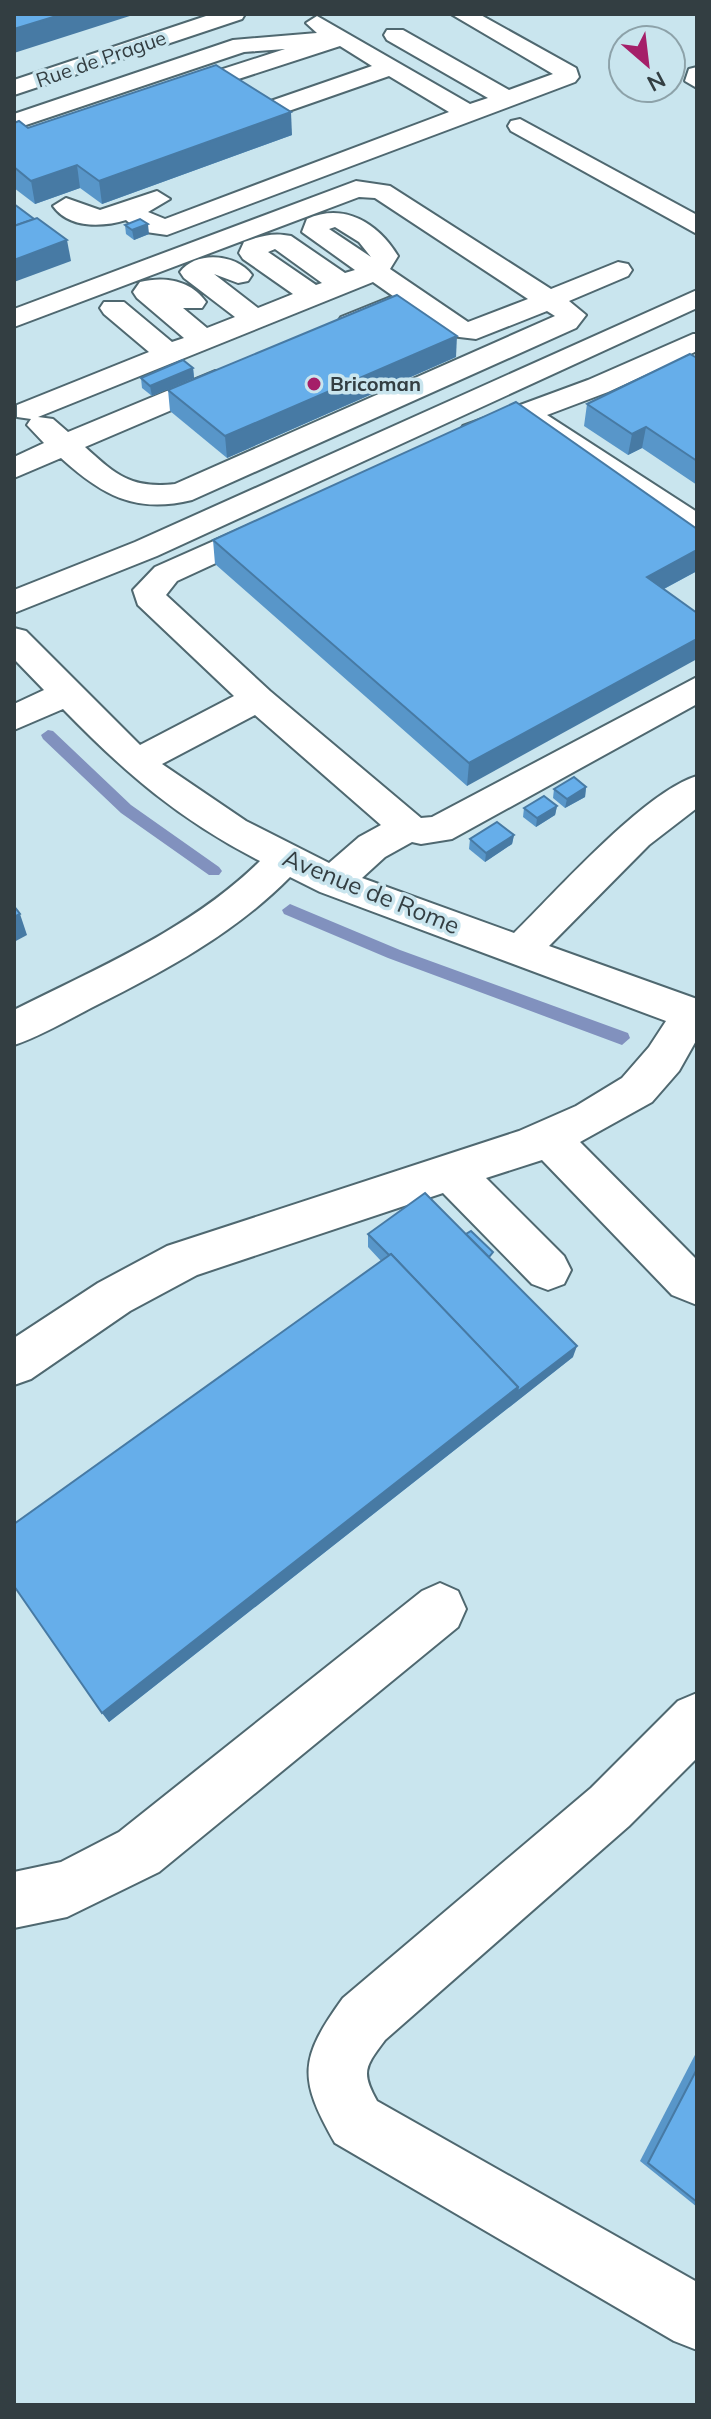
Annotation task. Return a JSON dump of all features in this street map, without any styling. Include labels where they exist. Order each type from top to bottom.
[{"type":"street","name":"Rue de Prague","points":[[14,88],[234,14]]},
{"type":"street","points":[[302,14],[342,30],[391,67],[468,113]]},
{"type":"street","points":[[129,210],[148,225],[167,227],[567,77],[568,73],[462,14]]},
{"type":"street","points":[[379,26],[507,99]]},
{"type":"street","points":[[14,122],[241,45],[342,30]]},
{"type":"street","points":[[40,136],[342,30]]},
{"type":"street","points":[[271,109],[391,67]]},
{"type":"street","points":[[512,73],[538,87]]},
{"type":"street","points":[[697,74],[697,81]]},
{"type":"street","points":[[408,105],[437,94]]},
{"type":"street","points":[[520,126],[697,226]]},
{"type":"street","points":[[66,206],[82,217],[95,219],[188,188]]},
{"type":"street","points":[[14,319],[356,189],[381,191],[550,299],[572,315],[566,322],[181,493],[131,495],[110,485],[21,405],[169,354],[375,271],[468,332],[550,299],[618,270]]},
{"type":"street","points":[[313,296],[252,253],[253,248],[260,244],[282,242],[342,284]]},
{"type":"street","points":[[229,330],[194,272],[210,264],[227,267],[281,308]]},
{"type":"street","points":[[326,334],[413,297]]},
{"type":"street","points":[[14,602],[146,549],[697,298]]},
{"type":"street","points":[[114,308],[169,354]]},
{"type":"street","points":[[441,448],[526,410],[598,386],[696,342]]},
{"type":"street","points":[[14,469],[253,365]]},
{"type":"street","points":[[526,410],[697,526]]},
{"type":"street","points":[[296,514],[166,574],[149,590],[150,598],[258,699],[408,827],[421,831],[439,830],[697,689]]},
{"type":"street","name":"Avenue de Rome","points":[[14,639],[136,762],[194,807],[285,859],[333,882],[694,1015]]},
{"type":"street","points":[[14,718],[68,693]]},
{"type":"street","points":[[136,762],[258,699]]},
{"type":"street","points":[[520,951],[636,835],[697,789]]},
{"type":"street","points":[[333,882],[372,847],[408,827]]},
{"type":"street","points":[[14,1029],[202,928],[264,883],[285,859]]},
{"type":"street","points":[[14,1364],[114,1297],[183,1260],[548,1138],[591,1118],[637,1090],[664,1059],[694,1015]]},
{"type":"street","points":[[548,1138],[688,1281],[697,1285]]},
{"type":"street","points":[[450,1171],[548,1270]]},
{"type":"street","points":[[14,1900],[67,1889],[139,1852],[440,1609]]},
{"type":"street","points":[[697,1720],[610,1807],[364,2019],[337,2056],[337,2089],[356,2122],[697,2318]]},
{"type":"building","points":[[14,14],[63,14],[14,29]]},
{"type":"building","points":[[216,65],[291,112],[99,181],[77,165],[31,181],[14,167],[14,123],[19,121],[28,128]]},
{"type":"building","points":[[14,204],[34,219],[14,226]]},
{"type":"building","points":[[37,218],[67,240],[14,260],[14,226]]},
{"type":"building","points":[[140,219],[148,224],[132,230],[125,225]]},
{"type":"building","name":"Bricoman","points":[[397,295],[457,336],[225,436],[168,390]]},
{"type":"building","points":[[690,354],[697,358],[697,461],[646,427],[632,434],[587,404]]},
{"type":"building","points":[[183,360],[193,368],[150,386],[141,378]]},
{"type":"building","points":[[516,402],[697,529],[697,550],[647,577],[697,613],[697,639],[469,763],[213,540]]},
{"type":"building","points":[[574,777],[586,787],[567,799],[554,789]]},
{"type":"building","points":[[544,796],[557,806],[537,818],[524,808]]},
{"type":"building","points":[[497,822],[514,835],[486,853],[470,839]]},
{"type":"building","points":[[425,1193],[577,1346],[517,1392],[518,1387],[391,1254],[368,1234]]},
{"type":"building","points":[[471,1231],[493,1252],[489,1257],[466,1234]]},
{"type":"building","points":[[391,1254],[518,1387],[102,1713],[14,1586],[14,1524]]},
{"type":"building","points":[[697,2069],[697,2202],[648,2163]]},
{"type":"waterway","points":[[48,735],[126,809],[214,871]]},
{"type":"waterway","points":[[290,910],[394,954],[622,1038]]},
{"type":"place","name":"Bricoman","points":[[314,384]]}]
